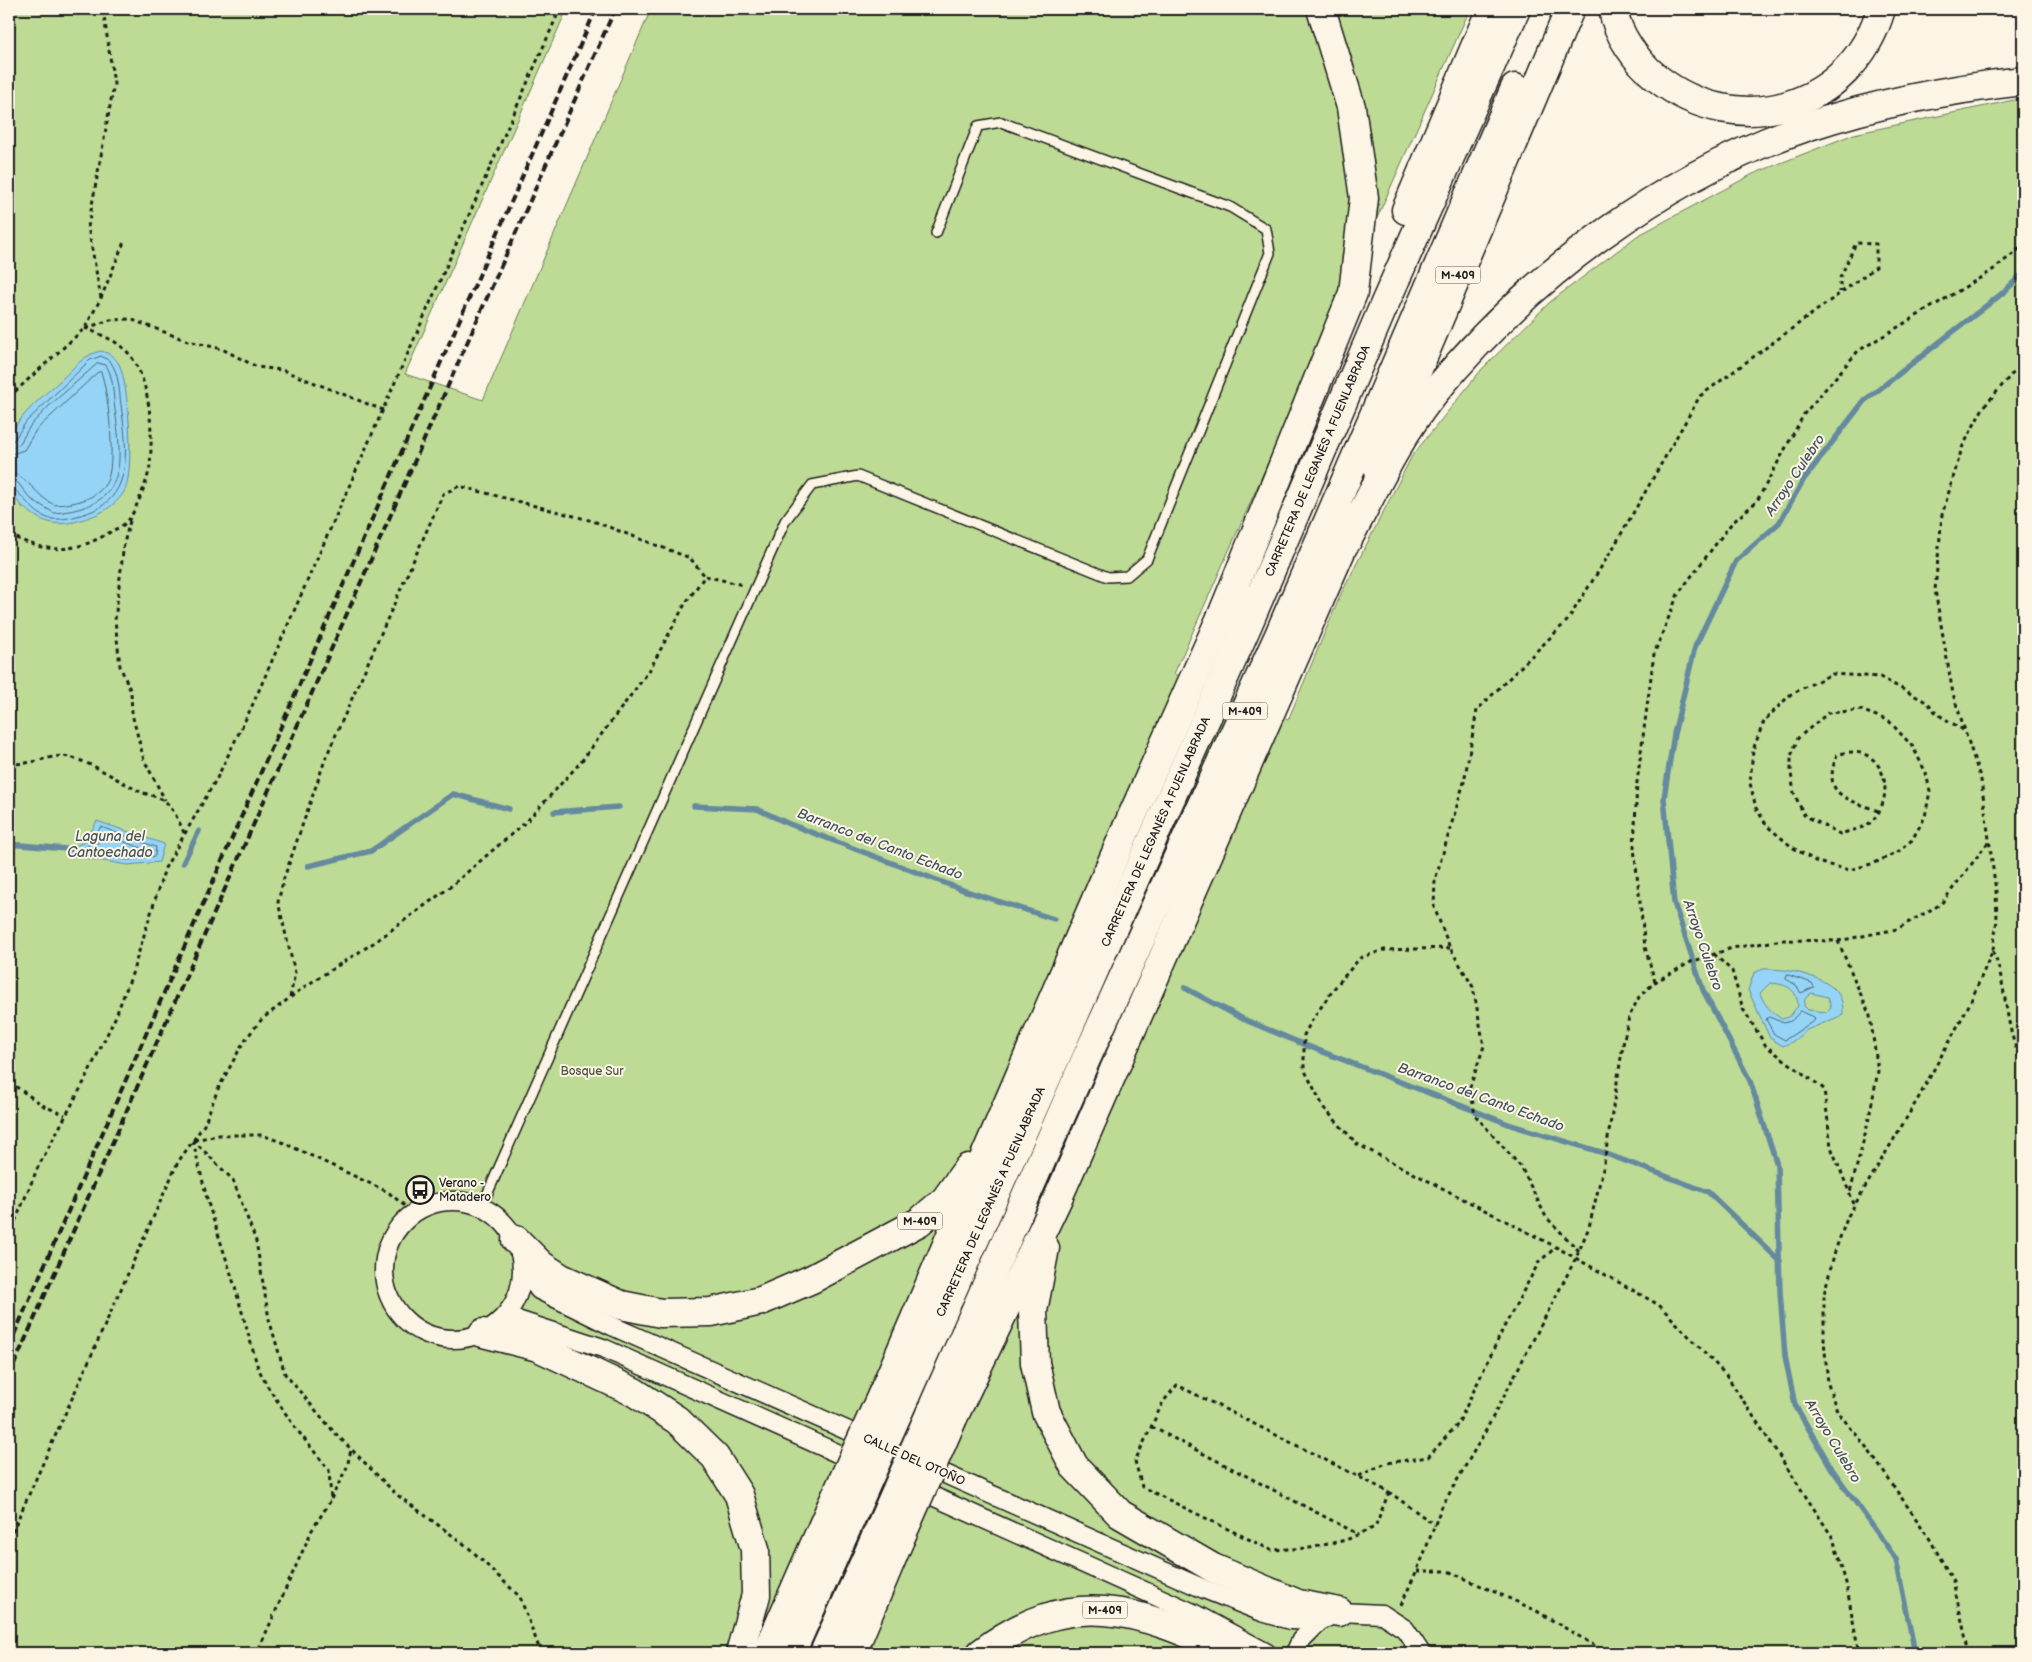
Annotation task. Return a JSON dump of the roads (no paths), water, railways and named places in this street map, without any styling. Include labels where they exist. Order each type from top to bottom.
[{"type":"highway","points":[[1225,608],[1353,293],[1364,198],[1351,107],[1321,9]]},
{"type":"highway","name":"M-409","points":[[516,1240],[542,1265],[561,1278],[621,1305],[661,1313],[711,1312],[761,1301],[812,1279],[919,1222],[945,1200],[964,1175],[1125,832],[1225,608],[1370,296],[1491,9]]},
{"type":"highway","name":"CARRETERA DE LEGANÉS A FUENLABRADA","points":[[895,1392],[1248,624],[1385,303],[1516,9]]},
{"type":"highway","name":"M-409","points":[[824,1653],[889,1535],[943,1414],[1082,1068],[1279,635],[1550,9]]},
{"type":"highway","name":"M-409","points":[[943,1414],[1058,1198],[1346,541],[1397,415],[1570,9]]},
{"type":"highway","points":[[1613,9],[1629,47],[1652,74],[1684,97],[1704,105],[1742,112],[1764,110],[1803,100],[1833,82],[1858,56],[1877,23],[1881,9]]},
{"type":"highway","points":[[1346,541],[1397,448],[1432,394],[1476,345],[1518,304],[1606,231],[1705,172],[1807,126],[1928,94],[2023,81]]},
{"type":"highway","name":"M-409","points":[[791,1653],[841,1514],[895,1392],[1125,832]]},
{"type":"highway","name":"M-409","points":[[1058,1198],[1033,1312],[1035,1364],[1046,1412],[1074,1466],[1120,1514],[1213,1568],[1330,1617]]},
{"type":"highway","points":[[483,1333],[538,1347],[634,1392],[676,1420],[715,1457],[739,1496],[755,1549],[756,1595],[740,1653]]},
{"type":"highway","name":"M-409","points":[[767,1653],[841,1514]]},
{"type":"highway","name":"M-409","points":[[852,1653],[889,1535]]},
{"type":"highway","name":"M-409","points":[[981,1653],[998,1640],[1032,1622],[1061,1614],[1108,1610],[1142,1617],[1186,1632],[1231,1653]]},
{"type":"street","points":[[443,1201],[482,1206],[504,1222],[516,1240],[523,1268],[518,1295],[505,1316],[483,1333],[445,1340],[415,1329],[393,1308],[384,1283],[382,1268],[390,1239],[412,1212],[443,1201]]},
{"type":"street","name":"CALLE DEL OTOÑO","points":[[523,1268],[539,1290],[612,1326],[1150,1564],[1262,1612],[1290,1620],[1382,1614],[1405,1629],[1421,1653]]},
{"type":"street","name":"CALLE DEL OTOÑO","points":[[505,1316],[603,1348],[1191,1612],[1267,1653]]},
{"type":"street","points":[[1295,1653],[1302,1640],[1330,1617]]},
{"type":"lane","points":[[482,1206],[785,521],[812,485],[858,476],[1108,577],[1127,576],[1148,559],[1270,253],[1266,229],[1230,207],[1001,122],[978,126],[936,233]]},
{"type":"water","points":[[101,351],[116,359],[123,374],[126,390],[130,448],[127,482],[124,492],[110,507],[99,513],[67,523],[49,522],[31,513],[13,494],[10,483],[9,456],[11,434],[23,416],[75,366],[89,355]]},
{"type":"water","name":"Laguna del Cantoechado","points":[[97,821],[164,844],[159,862],[128,865],[67,855],[74,846],[85,842]]},
{"type":"water","points":[[1763,969],[1783,970],[1818,979],[1836,991],[1842,1001],[1843,1015],[1807,1030],[1792,1042],[1783,1046],[1770,1038],[1748,990],[1754,973]],"holes":[[[1770,983],[1781,984],[1793,991],[1798,1006],[1789,1017],[1782,1019],[1766,1005],[1760,993]],[[1811,993],[1828,997],[1831,1008],[1827,1012],[1808,1010],[1804,1006],[1805,999]]]},
{"type":"waterway","name":"Arroyo Culebro","points":[[1915,1653],[1896,1559],[1832,1469],[1795,1405],[1785,1356],[1780,1292],[1777,1165],[1750,1081],[1703,990],[1674,903],[1664,798],[1674,734],[1695,647],[1736,561],[1779,523],[1804,479],[1864,401],[2004,292],[2023,273]]},
{"type":"waterway","name":"Barranco del Canto Echado","points":[[308,866],[371,851],[453,794],[509,809]]},
{"type":"waterway","name":"Barranco del Canto Echado","points":[[694,806],[757,809],[787,823],[963,890],[1054,919]]},
{"type":"waterway","name":"Barranco del Canto Echado","points":[[554,812],[619,807]]},
{"type":"waterway","name":"Barranco del Canto Echado","points":[[183,863],[199,831]]},
{"type":"waterway","name":"Barranco del Canto Echado","points":[[9,844],[78,850]]},
{"type":"waterway","name":"Barranco del Canto Echado","points":[[1185,988],[1243,1019],[1305,1045],[1511,1125],[1604,1153],[1708,1192],[1780,1261]]},
{"type":"railway","points":[[9,1346],[596,9]]},
{"type":"railway","points":[[9,1376],[615,9]]},
{"type":"place","name":"Verano - Matadero","points":[[420,1190]]},
{"type":"park label","name":"Bosque Sur","points":[[592,1071]]}]
